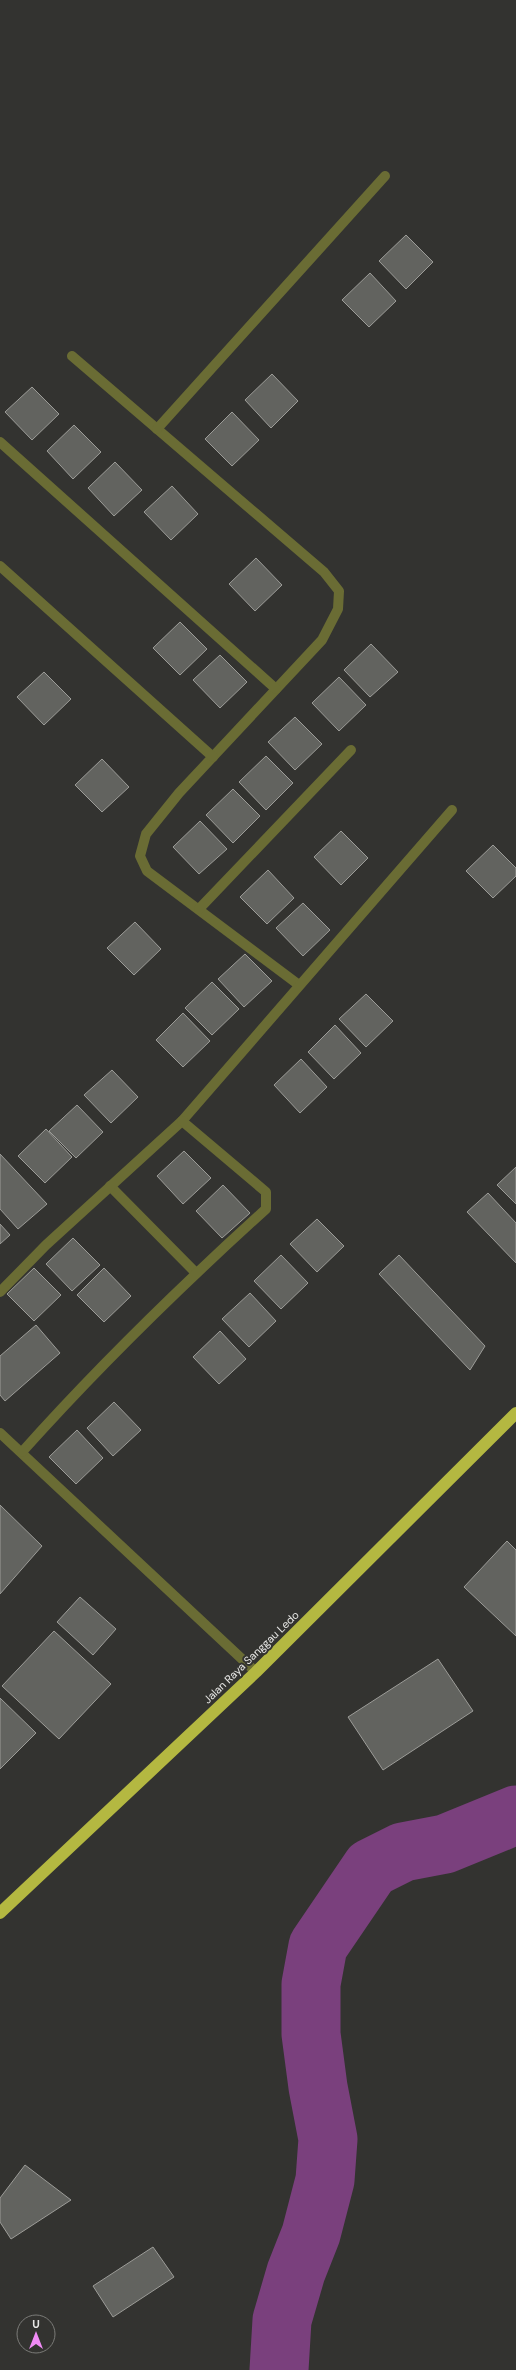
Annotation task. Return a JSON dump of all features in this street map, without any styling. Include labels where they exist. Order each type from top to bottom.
[{"type":"highway","name":"Jalan Raya Sanggau Ledo","points":[[0,1913],[256,1672],[516,1413]]},
{"type":"street","points":[[157,429],[385,176]]},
{"type":"street","points":[[72,356],[324,572],[339,591],[338,609],[322,640],[179,793],[146,834],[140,856],[147,871],[300,985]]},
{"type":"street","points":[[0,442],[276,689]]},
{"type":"street","points":[[0,566],[213,757]]},
{"type":"street","points":[[199,909],[351,750]]},
{"type":"street","points":[[0,1292],[46,1245],[182,1121],[452,810]]},
{"type":"street","points":[[22,1452],[66,1403],[196,1273],[266,1209],[268,1199],[266,1192],[182,1121]]},
{"type":"street","points":[[110,1186],[196,1273]]},
{"type":"street","points":[[0,1433],[256,1672]]},
{"type":"building","points":[[406,235],[433,262],[406,289],[379,261]]},
{"type":"building","points":[[370,273],[396,301],[369,327],[342,300]]},
{"type":"building","points":[[272,374],[298,401],[271,428],[245,400]]},
{"type":"building","points":[[32,387],[59,414],[32,440],[5,412]]},
{"type":"building","points":[[232,412],[259,440],[232,466],[205,439]]},
{"type":"building","points":[[74,425],[101,452],[73,479],[47,451]]},
{"type":"building","points":[[115,462],[142,490],[114,516],[88,488]]},
{"type":"building","points":[[172,486],[198,514],[171,540],[144,512]]},
{"type":"building","points":[[256,558],[282,585],[255,611],[229,584]]},
{"type":"building","points":[[180,622],[207,649],[180,675],[153,648]]},
{"type":"building","points":[[371,644],[398,672],[370,697],[344,670]]},
{"type":"building","points":[[220,655],[247,682],[220,708],[193,680]]},
{"type":"building","points":[[44,672],[71,699],[44,725],[17,697]]},
{"type":"building","points":[[339,677],[366,705],[339,731],[312,703]]},
{"type":"building","points":[[295,717],[322,744],[295,770],[268,742]]},
{"type":"building","points":[[266,756],[293,783],[266,810],[239,782]]},
{"type":"building","points":[[102,759],[129,787],[102,812],[75,785]]},
{"type":"building","points":[[233,789],[260,816],[233,843],[206,815]]},
{"type":"building","points":[[200,821],[227,849],[199,874],[173,847]]},
{"type":"building","points":[[341,831],[368,858],[341,885],[314,857]]},
{"type":"building","points":[[493,845],[516,868],[516,876],[493,898],[466,871]]},
{"type":"building","points":[[268,870],[294,898],[267,924],[240,897]]},
{"type":"building","points":[[303,903],[330,930],[303,956],[276,928]]},
{"type":"building","points":[[135,922],[161,949],[134,975],[107,948]]},
{"type":"building","points":[[245,954],[272,981],[244,1007],[218,979]]},
{"type":"building","points":[[212,982],[239,1009],[212,1035],[185,1008]]},
{"type":"building","points":[[366,994],[393,1021],[366,1047],[339,1019]]},
{"type":"building","points":[[183,1013],[210,1041],[183,1067],[156,1040]]},
{"type":"building","points":[[335,1025],[361,1053],[334,1079],[308,1052]]},
{"type":"building","points":[[301,1059],[327,1087],[300,1113],[274,1085]]},
{"type":"building","points":[[112,1070],[138,1097],[111,1123],[84,1095]]},
{"type":"building","points":[[77,1105],[103,1132],[76,1158],[49,1131]]},
{"type":"building","points":[[46,1129],[72,1157],[45,1183],[18,1156]]},
{"type":"building","points":[[184,1151],[211,1178],[183,1204],[157,1176]]},
{"type":"building","points":[[0,1154],[47,1204],[18,1229],[0,1209]]},
{"type":"building","points":[[516,1167],[516,1204],[497,1185]]},
{"type":"building","points":[[223,1185],[250,1213],[222,1238],[196,1211]]},
{"type":"building","points":[[488,1193],[516,1223],[516,1263],[467,1212]]},
{"type":"building","points":[[317,1219],[344,1246],[317,1272],[290,1244]]},
{"type":"building","points":[[0,1224],[10,1235],[0,1244]]},
{"type":"building","points":[[73,1238],[100,1265],[72,1291],[46,1264]]},
{"type":"building","points":[[281,1255],[308,1283],[281,1309],[254,1281]]},
{"type":"building","points":[[399,1255],[485,1346],[470,1370],[379,1274]]},
{"type":"building","points":[[34,1268],[61,1295],[34,1321],[7,1294]]},
{"type":"building","points":[[104,1268],[131,1296],[104,1322],[77,1295]]},
{"type":"building","points":[[250,1293],[276,1321],[249,1347],[222,1319]]},
{"type":"building","points":[[36,1325],[60,1353],[5,1401],[0,1395],[0,1356]]},
{"type":"building","points":[[220,1331],[246,1359],[219,1384],[193,1357]]},
{"type":"building","points":[[114,1402],[141,1430],[113,1456],[87,1428]]},
{"type":"building","points":[[77,1430],[103,1458],[76,1484],[49,1457]]},
{"type":"building","points":[[0,1505],[42,1546],[0,1594]]},
{"type":"building","points":[[507,1541],[516,1550],[516,1636],[464,1587]]},
{"type":"building","points":[[80,1597],[116,1629],[93,1655],[57,1622]]},
{"type":"building","points":[[54,1631],[111,1684],[59,1739],[2,1686]]},
{"type":"building","points":[[438,1659],[473,1711],[383,1770],[348,1717]]},
{"type":"building","points":[[0,1698],[36,1733],[0,1769]]},
{"type":"building","points":[[25,2165],[71,2200],[11,2239],[0,2222],[0,2198]]},
{"type":"building","points":[[153,2247],[174,2277],[113,2317],[93,2286]]},
{"type":"waterway","points":[[279,2370],[282,2320],[296,2272],[311,2234],[325,2180],[328,2139],[318,2087],[311,2034],[311,1984],[318,1946],[371,1868],[403,1852],[445,1844],[516,1815]]}]
